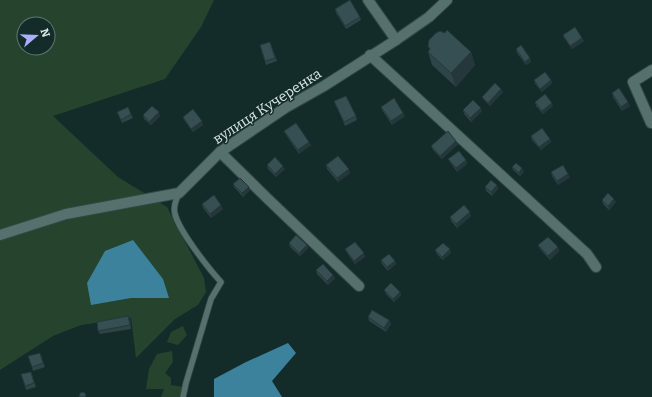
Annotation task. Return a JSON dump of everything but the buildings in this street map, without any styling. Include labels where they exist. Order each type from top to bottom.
[{"type":"street","points":[[368,0],[396,40]]},
{"type":"street","name":"вулиця Кучеренка","points":[[179,193],[220,152],[285,108],[324,86],[396,40],[429,17],[447,0]]},
{"type":"street","points":[[370,56],[587,254],[596,267]]},
{"type":"street","points":[[651,123],[633,82],[652,70]]},
{"type":"street","points":[[220,152],[274,206],[359,286]]},
{"type":"street","points":[[0,235],[66,214],[179,193]]},
{"type":"lane","points":[[179,193],[175,203],[175,215],[186,236],[208,268],[222,282],[211,299],[186,383],[184,397]]},
{"type":"green space","points":[[0,0],[214,0],[201,27],[165,79],[53,116],[118,177],[167,207],[204,278],[206,292],[198,305],[175,319],[136,358],[131,318],[81,325],[53,336],[0,370]]},
{"type":"green space","points":[[183,326],[187,335],[178,345],[167,342],[171,332]]},
{"type":"green space","points":[[172,351],[173,362],[165,373],[171,378],[171,385],[183,387],[183,397],[161,397],[164,389],[146,389],[149,369],[157,354]]},
{"type":"water","points":[[133,240],[163,279],[169,298],[131,298],[91,305],[87,283],[105,251]]},
{"type":"water","points":[[288,343],[296,353],[272,381],[282,397],[214,397],[214,379],[246,362]]}]
